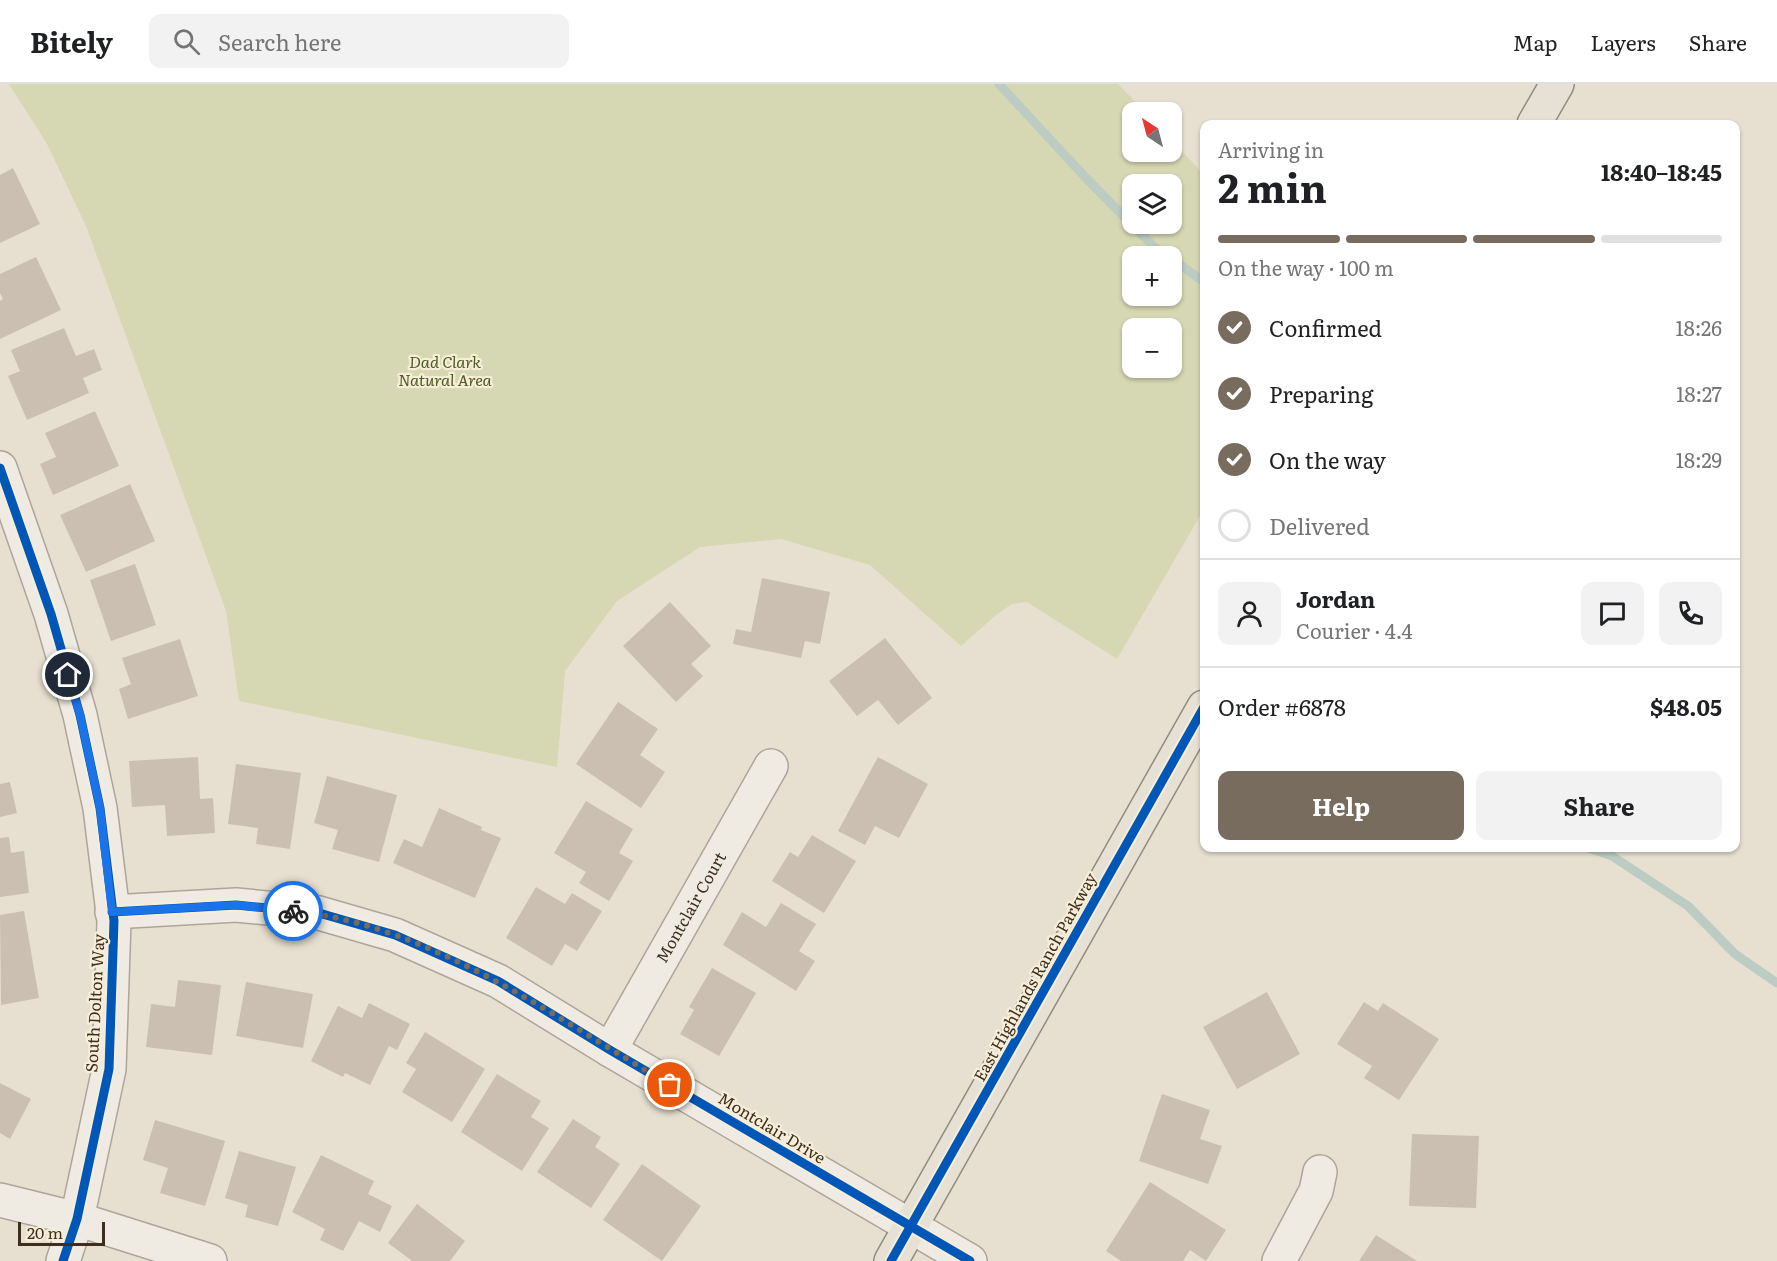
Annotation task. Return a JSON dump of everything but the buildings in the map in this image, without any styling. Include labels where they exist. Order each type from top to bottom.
[{"type":"main road","points":[[1536,120],[1557,84]]},
{"type":"main road","name":"East Highlands Ranch Parkway","points":[[891,1261],[1200,714]]},
{"type":"street","name":"South Dolton Way","points":[[0,468],[51,614],[80,715],[100,808],[114,921],[109,1069],[77,1219],[63,1261]]},
{"type":"street","name":"Montclair Court","points":[[610,1050],[771,766]]},
{"type":"street","name":"Montclair Drive","points":[[112,912],[236,905],[319,913],[395,935],[498,981],[610,1050],[970,1261]]},
{"type":"street","points":[[1279,1261],[1316,1191],[1320,1172]]},
{"type":"street","points":[[0,1200],[77,1219],[210,1261]]},
{"type":"green space","name":"Dad Clark Natural Area","points":[[9,84],[1118,84],[1135,102],[1122,102],[1122,162],[1182,162],[1182,151],[1200,171],[1200,516],[1117,659],[1027,602],[1012,604],[961,646],[870,565],[781,539],[700,547],[617,601],[565,671],[557,767],[239,701],[226,611],[86,226],[47,144]]},
{"type":"waterway","points":[[999,84],[1153,246]]},
{"type":"waterway","points":[[1182,266],[1200,279]]},
{"type":"waterway","points":[[1600,852],[1612,856],[1688,906],[1735,954],[1777,983]]},
{"type":"cycle path","points":[[0,468],[51,614],[80,715],[100,808],[114,921],[109,1069],[77,1219],[63,1261]]},
{"type":"cycle path","points":[[891,1261],[1200,714]]},
{"type":"cycle path","points":[[112,912],[236,905],[319,913],[395,935],[498,981],[610,1050],[970,1261]]},
{"type":"way so far","points":[[293,911],[319,913],[395,935],[498,981],[670,1085]]},
{"type":"route","points":[[68,675],[80,715],[100,808],[112,912],[236,905],[293,911]]}]
